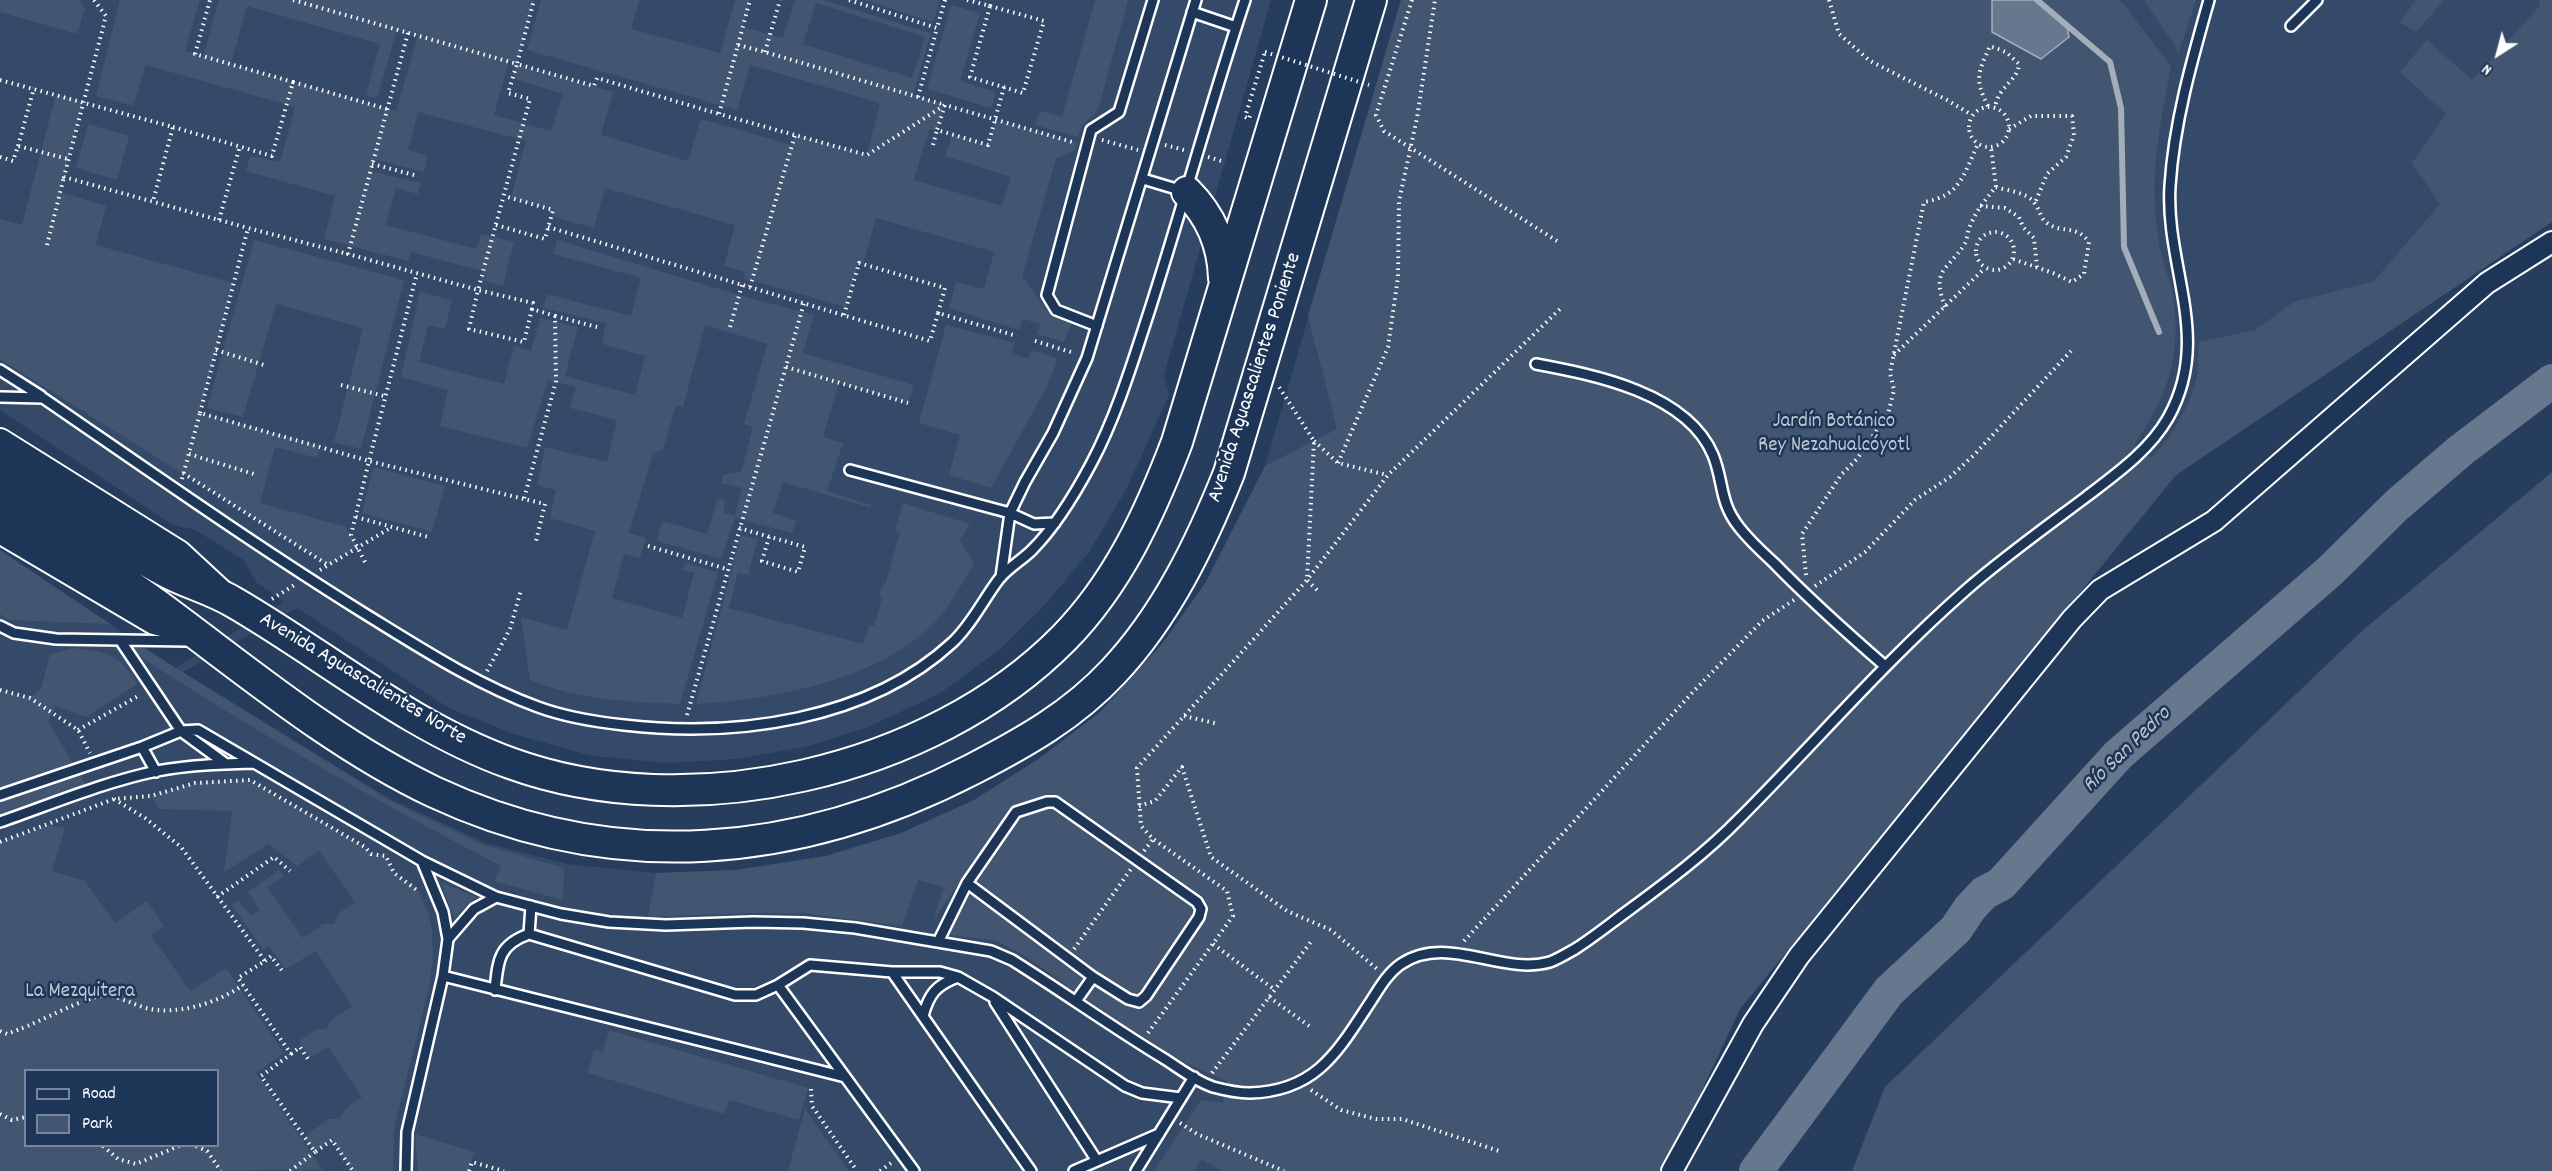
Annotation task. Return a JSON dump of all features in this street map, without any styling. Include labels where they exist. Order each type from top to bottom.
[{"type":"main road","points":[[1224,285],[1311,0]]},
{"type":"main road","name":"Avenida Aguascalientes Poniente","points":[[200,638],[295,707],[374,758],[431,790],[529,827],[564,836],[626,845],[695,847],[734,844],[839,823],[909,799],[1011,750],[1066,715],[1098,687],[1134,647],[1153,621],[1185,567],[1214,512],[1229,473],[1263,363],[1371,0]]},
{"type":"main road","points":[[1187,192],[1207,216],[1221,248],[1224,285]]},
{"type":"main road","name":"Avenida Aguascalientes Norte","points":[[0,470],[165,571],[231,600],[405,711],[484,753],[571,781],[634,790],[702,790],[753,784],[844,765],[917,737],[977,706],[1046,656],[1066,636],[1102,593],[1135,539],[1150,508],[1177,442],[1224,285]]},
{"type":"main road","points":[[0,502],[154,603],[200,638]]},
{"type":"street","points":[[1672,1171],[1753,1024],[1799,956],[2086,604],[2100,590],[2214,521],[2487,283],[2552,242]]},
{"type":"street","name":"Avenida Aguascalientes Norte","points":[[0,441],[179,553],[231,600]]},
{"type":"street","points":[[0,531],[154,622],[200,638]]},
{"type":"lane","points":[[1097,326],[1056,310],[1047,296],[1091,130],[1119,112],[1153,0]]},
{"type":"lane","points":[[1001,577],[1010,513],[1024,482],[1053,434],[1088,358],[1196,0]]},
{"type":"lane","points":[[0,370],[306,577],[479,682],[544,710],[600,722],[683,729],[751,727],[797,719],[839,706],[884,688],[920,668],[953,642],[976,616],[1001,577],[1030,552],[1055,523],[1092,463],[1115,411],[1187,192],[1245,0]]},
{"type":"lane","points":[[0,795],[142,747],[181,730],[198,730],[422,861],[496,897],[609,922],[666,925],[803,923],[855,928],[991,951],[1012,960],[1212,1087],[1246,1093],[1275,1090],[1300,1083],[1320,1071],[1340,1049],[1387,977],[1403,963],[1428,953],[1454,953],[1525,965],[1551,962],[1575,949],[1653,892],[1737,822],[1885,666],[1970,586],[2125,467],[2150,443],[2171,411],[2181,391],[2187,370],[2184,287],[2173,237],[2169,189],[2176,133],[2209,0]]},
{"type":"lane","points":[[2291,26],[2317,0]]},
{"type":"lane","points":[[1192,12],[1236,27]]},
{"type":"lane","points":[[1143,179],[1187,192]]},
{"type":"lane","points":[[1536,364],[1601,378],[1647,394],[1680,414],[1703,439],[1713,455],[1725,508],[1735,522],[1804,594],[1885,666]]},
{"type":"lane","points":[[0,397],[43,398]]},
{"type":"lane","points":[[850,470],[1010,513],[1034,524],[1055,523]]},
{"type":"lane","points":[[0,626],[14,633],[56,639],[200,638]]},
{"type":"lane","points":[[120,640],[181,730],[226,764]]},
{"type":"lane","points":[[142,747],[156,772]]},
{"type":"lane","points":[[0,822],[107,785],[156,772],[197,765],[253,763]]},
{"type":"lane","points":[[938,942],[967,883],[1016,813],[1047,802],[1055,802],[1197,902],[1201,909],[1199,917],[1146,996],[1139,1002],[1128,999],[1094,977],[967,883]]},
{"type":"lane","points":[[406,1171],[407,1132],[443,976],[448,939],[439,902],[422,861]]},
{"type":"lane","points":[[448,939],[474,909],[496,897]]},
{"type":"lane","points":[[529,934],[531,906]]},
{"type":"lane","points":[[495,990],[502,953],[513,940],[529,934],[735,995],[756,995],[778,985],[810,965],[892,972],[940,972],[958,977],[993,997],[1125,1086],[1143,1094],[1181,1098]]},
{"type":"lane","points":[[892,972],[1031,1171]]},
{"type":"lane","points":[[443,976],[845,1077]]},
{"type":"lane","points":[[923,1016],[928,998],[934,990],[944,982],[958,977]]},
{"type":"lane","points":[[1076,1001],[1094,977]]},
{"type":"lane","points":[[778,985],[914,1171]]},
{"type":"lane","points":[[993,997],[1097,1161]]},
{"type":"lane","points":[[1136,1171],[1194,1077]]},
{"type":"lane","points":[[1075,1171],[1159,1134]]},
{"type":"path","points":[[47,245],[106,16],[94,0]]},
{"type":"path","points":[[210,0],[195,54],[387,109]]},
{"type":"path","points":[[293,0],[594,86],[597,78],[867,155],[945,105]]},
{"type":"path","points":[[63,177],[478,290],[533,303],[524,342],[469,328],[478,290],[530,99],[508,93],[534,0]]},
{"type":"path","points":[[719,114],[750,0]]},
{"type":"path","points":[[765,52],[780,0]]},
{"type":"path","points":[[849,0],[938,28]]},
{"type":"path","points":[[918,97],[945,0]]},
{"type":"path","points":[[967,0],[990,6],[1044,21],[1023,93],[970,77],[990,6],[992,0]]},
{"type":"path","points":[[1412,0],[1376,115],[1384,131],[1557,241]]},
{"type":"path","points":[[1338,463],[1388,347],[1398,277],[1399,201],[1435,0]]},
{"type":"path","points":[[1829,0],[1839,34],[1870,61],[1972,115]]},
{"type":"path","points":[[348,254],[408,33]]},
{"type":"path","points":[[738,45],[1099,150],[1102,140],[1139,151],[1143,138],[1225,162]]},
{"type":"path","points":[[1988,106],[1978,87],[1980,67],[1990,46],[2006,52],[2019,64],[2019,71],[1997,94],[1995,107]]},
{"type":"path","points":[[1268,61],[1249,119],[1245,117],[1265,52],[1369,85]]},
{"type":"path","points":[[0,80],[272,156],[293,82]]},
{"type":"path","points":[[937,130],[988,145],[1004,87]]},
{"type":"path","points":[[0,157],[13,161],[34,88]]},
{"type":"path","points":[[933,145],[945,105]]},
{"type":"path","points":[[2009,129],[2006,115],[1995,107],[1988,106],[1976,110],[1968,128],[1973,140],[1978,144],[1991,147],[2003,141],[2009,129],[2031,116],[2072,116],[2074,135],[2066,157],[2047,174],[2035,203]]},
{"type":"path","points":[[153,201],[173,127]]},
{"type":"path","points":[[750,287],[795,135]]},
{"type":"path","points":[[1804,594],[1806,570],[1802,534],[1840,475],[1857,459],[1888,414],[1894,390],[1890,374],[1893,355],[1924,202],[1950,195],[1957,186],[1978,144]]},
{"type":"path","points":[[18,146],[68,159]]},
{"type":"path","points":[[219,220],[240,146]]},
{"type":"path","points":[[1945,307],[1939,291],[1940,276],[1946,264],[1966,242],[1969,228],[1980,206],[1996,187],[1991,147]]},
{"type":"path","points":[[372,164],[418,176]]},
{"type":"path","points":[[1996,187],[2026,196],[2035,203],[2039,214],[2048,224],[2082,234],[2089,242],[2084,274],[2072,282],[2013,259]]},
{"type":"path","points":[[496,225],[545,239],[549,227],[553,210],[504,196]]},
{"type":"path","points":[[1980,206],[2005,208],[2019,217],[2023,227],[2034,238],[2037,267]]},
{"type":"path","points":[[549,227],[930,341],[945,288],[859,263],[844,315]]},
{"type":"path","points":[[179,490],[248,228]]},
{"type":"path","points":[[1989,232],[2001,232],[2011,240],[2013,259],[2004,268],[1998,270],[1985,268],[1977,259],[1975,252],[1978,240],[1989,232]]},
{"type":"path","points":[[1893,355],[1985,268]]},
{"type":"path","points":[[365,562],[351,535],[384,396],[417,273]]},
{"type":"path","points":[[730,327],[742,285]]},
{"type":"path","points":[[683,729],[804,303]]},
{"type":"path","points":[[1068,958],[1153,839],[1141,826],[1137,768],[1307,580],[1388,475],[1562,307]]},
{"type":"path","points":[[532,309],[597,327]]},
{"type":"path","points":[[939,312],[1017,336]]},
{"type":"path","points":[[524,499],[556,381],[555,316]]},
{"type":"path","points":[[1035,341],[1088,358]]},
{"type":"path","points":[[216,350],[264,365]]},
{"type":"path","points":[[1454,953],[1762,621],[1865,552],[1915,500],[1950,477],[1974,455],[2072,351]]},
{"type":"path","points":[[1263,363],[1314,441],[1338,463],[1388,475]]},
{"type":"path","points":[[786,367],[908,403]]},
{"type":"path","points":[[341,385],[384,396]]},
{"type":"path","points":[[200,413],[369,461],[545,504],[536,541]]},
{"type":"path","points":[[1314,441],[1307,580],[1317,590]]},
{"type":"path","points":[[189,454],[257,475]]},
{"type":"path","points":[[183,473],[328,565]]},
{"type":"path","points":[[356,517],[428,537]]},
{"type":"path","points":[[358,548],[392,527]]},
{"type":"path","points":[[739,528],[805,547],[798,572],[762,561],[770,537]]},
{"type":"path","points":[[648,546],[727,568]]},
{"type":"path","points":[[479,682],[494,663],[510,629],[521,590]]},
{"type":"path","points":[[0,690],[30,698],[78,730],[142,694]]},
{"type":"path","points":[[1184,716],[1219,724]]},
{"type":"path","points":[[1139,806],[1155,801],[1182,767],[1210,856],[1287,911],[1332,930],[1387,977]]},
{"type":"path","points":[[0,842],[114,799],[151,796],[195,783],[250,780],[365,847],[371,854],[386,856],[394,873],[417,888],[422,899]]},
{"type":"path","points":[[114,799],[145,818],[181,847],[264,961]]},
{"type":"path","points":[[217,897],[274,857],[290,871]]},
{"type":"path","points":[[1204,1083],[1313,939]]},
{"type":"path","points":[[1213,944],[1275,990]]},
{"type":"path","points":[[283,972],[272,956],[238,978],[291,1054]]},
{"type":"path","points":[[0,1031],[7,1034],[100,995],[119,997],[149,1009],[197,1007],[227,997],[243,985]]},
{"type":"path","points":[[1269,997],[1312,1028]]},
{"type":"path","points":[[308,1059],[300,1047],[261,1076],[315,1152]]},
{"type":"path","points":[[811,1089],[812,1106],[857,1171]]},
{"type":"path","points":[[1310,1090],[1341,1110],[1376,1119],[1402,1119],[1499,1151]]},
{"type":"path","points":[[0,1114],[12,1120],[24,1117]]},
{"type":"path","points":[[1169,1117],[1197,1134],[1284,1171]]},
{"type":"path","points":[[290,1171],[332,1140],[354,1171]]},
{"type":"path","points":[[104,1147],[118,1159],[136,1164],[177,1147]]},
{"type":"path","points":[[198,1147],[207,1151],[221,1171]]},
{"type":"path","points":[[469,1171],[472,1162],[504,1171]]},
{"type":"shaded area","points":[[0,0],[1271,0],[1164,375],[1169,395],[1127,488],[1089,552],[1043,607],[999,650],[939,694],[866,728],[805,747],[736,759],[668,763],[592,756],[514,734],[449,708],[297,608],[183,672],[390,799],[486,843],[567,864],[656,873],[736,870],[826,856],[901,833],[974,800],[1040,758],[1099,713],[1162,644],[1206,582],[1265,466],[1401,0],[2552,0],[2552,222],[2176,475],[1740,1009],[1664,1171],[0,1171],[0,550],[176,668],[284,602],[256,582],[244,560],[195,530],[171,524],[0,410]]},
{"type":"shaded area","points":[[1992,0],[2037,0],[2066,22],[2069,37],[2041,59],[1992,32]]},
{"type":"green space","points":[[0,0],[80,0],[85,8],[77,34],[0,12]]},
{"type":"green space","points":[[120,0],[200,0],[185,51],[203,57],[219,0],[534,0],[517,64],[613,92],[601,135],[688,161],[701,119],[792,145],[795,135],[867,155],[880,103],[750,65],[737,110],[527,50],[541,0],[639,0],[631,29],[720,53],[735,0],[750,0],[743,27],[783,38],[795,0],[823,0],[931,33],[913,95],[945,105],[937,130],[929,129],[914,180],[1002,206],[1011,177],[945,156],[952,134],[988,145],[995,120],[1077,143],[1075,150],[1056,159],[1022,276],[1051,316],[1071,324],[1064,342],[1037,334],[1040,324],[1023,319],[1019,330],[949,308],[956,282],[984,289],[994,252],[876,218],[863,264],[858,264],[846,307],[743,278],[745,272],[724,266],[735,225],[605,188],[594,228],[551,216],[553,210],[511,198],[526,141],[418,112],[408,150],[428,156],[424,172],[374,159],[371,171],[421,183],[418,194],[396,188],[386,225],[476,249],[481,234],[514,242],[503,286],[481,280],[483,271],[411,252],[408,261],[324,239],[335,196],[246,171],[250,156],[280,162],[295,107],[146,65],[133,106],[96,96]],"holes":[[[816,3],[925,37],[912,78],[803,44]],[[247,6],[380,44],[366,95],[377,98],[397,30],[418,35],[396,111],[231,64]],[[509,61],[516,64],[512,78],[563,94],[551,131],[494,115]]]},
{"type":"green space","points":[[864,0],[940,0],[933,22]]},
{"type":"green space","points":[[1095,0],[1128,0],[1098,110],[1082,125],[1078,137],[1035,125],[1040,111],[1062,117]]},
{"type":"green space","name":"Jardín Botánico Rey Nezahualcóyotl","points":[[1401,0],[2120,0],[2171,66],[2159,135],[2154,189],[2161,253],[2173,295],[2174,356],[2164,392],[2134,445],[2152,458],[2174,430],[2190,399],[2197,376],[2199,342],[2255,330],[2294,302],[2374,281],[2440,204],[2412,163],[2446,114],[2400,72],[2427,40],[2472,80],[2539,7],[2540,0],[2552,0],[2552,222],[2176,475],[1740,1009],[1664,1171],[1221,1171],[1202,1159],[1194,1171],[1154,1171],[1201,1100],[1223,1103],[1226,1081],[1172,1055],[1146,1039],[1019,952],[996,941],[937,933],[959,883],[933,921],[944,887],[918,880],[902,926],[803,913],[648,917],[656,873],[736,870],[826,856],[901,833],[974,800],[1040,758],[1099,713],[1162,644],[1206,582],[1265,466],[1337,429],[1308,316]]},
{"type":"green space","points":[[2144,0],[2196,0],[2179,52]]},
{"type":"green space","points":[[2416,0],[2444,0],[2416,32],[2400,22]]},
{"type":"green space","points":[[951,5],[980,13],[960,81],[996,92],[991,108],[927,89]]},
{"type":"green space","points":[[56,94],[83,102],[60,192],[106,206],[96,245],[233,283],[200,413],[320,446],[317,458],[275,447],[260,503],[346,527],[358,548],[328,565],[0,359],[0,219],[22,225]]},
{"type":"green space","points":[[88,124],[129,136],[117,180],[76,168]]},
{"type":"green space","points":[[254,240],[404,280],[361,449],[334,442],[363,328],[276,304],[243,417],[207,408]]},
{"type":"green space","points":[[557,240],[739,295],[814,315],[803,353],[914,385],[908,403],[839,383],[823,437],[843,443],[827,491],[871,505],[871,508],[783,482],[773,513],[796,520],[792,533],[735,518],[721,559],[657,541],[662,521],[707,534],[717,499],[725,500],[724,513],[735,515],[742,488],[721,483],[724,474],[741,472],[753,427],[744,424],[767,344],[705,325],[683,407],[676,405],[663,450],[653,453],[629,533],[646,538],[640,558],[624,554],[612,598],[682,618],[694,573],[683,570],[685,563],[718,572],[680,704],[622,701],[585,696],[530,680],[521,617],[567,630],[595,531],[550,518],[556,490],[537,485],[545,447],[607,462],[617,420],[570,408],[576,387],[548,380],[527,448],[440,426],[448,390],[401,377],[420,291],[452,301],[445,329],[428,325],[419,362],[504,384],[514,346],[531,351],[540,318],[578,327],[565,376],[635,395],[645,356],[602,344],[606,323],[543,308],[547,294],[631,316],[641,278],[553,254]]},
{"type":"green space","points":[[946,325],[1015,343],[1012,354],[1028,359],[1031,350],[1058,359],[1045,390],[991,488],[949,475],[960,435],[919,423]]},
{"type":"green space","points":[[373,467],[445,486],[432,532],[362,513]]},
{"type":"green space","points":[[2552,472],[2552,1171],[1852,1171],[1885,1087],[2363,630]]},
{"type":"green space","points":[[903,503],[970,524],[960,540],[974,564],[948,606],[929,628],[906,646],[879,662],[850,674],[787,692],[756,698],[696,704],[741,535],[758,539],[748,575],[738,573],[729,608],[863,644],[869,625],[874,626],[882,598],[879,596],[882,585],[885,585],[900,533],[895,531]]},
{"type":"green space","points":[[0,550],[110,624],[8,620],[0,614]]},
{"type":"green space","points":[[140,646],[389,800],[483,845],[564,868],[563,900],[494,881],[501,866],[312,762],[130,650]]},
{"type":"green space","points":[[74,648],[104,653],[118,660],[137,684],[86,717],[56,706],[48,722],[88,788],[0,818],[0,690],[30,698],[41,689],[50,654]]},
{"type":"green space","points":[[250,780],[365,847],[371,854],[386,856],[394,873],[417,888],[427,910],[432,930],[433,957],[429,987],[394,1129],[393,1171],[353,1171],[332,1141],[315,1152],[305,1138],[329,1119],[340,1119],[346,1108],[362,1097],[328,1047],[310,1057],[299,1041],[317,1029],[326,1029],[332,1019],[352,1006],[316,951],[286,969],[269,946],[263,950],[232,905],[238,900],[251,916],[260,910],[248,892],[279,870],[284,876],[267,887],[303,938],[323,924],[334,924],[339,913],[355,902],[319,851],[297,866],[269,844],[224,872],[232,811],[159,809],[151,796],[195,783]]},
{"type":"green space","name":"La Mezquitera","points":[[49,825],[65,828],[52,871],[85,881],[115,923],[147,901],[164,926],[151,935],[190,991],[226,968],[284,1053],[256,1073],[323,1170],[0,1171],[0,842]]},
{"type":"green space","points":[[441,882],[476,897],[454,918]]},
{"type":"green space","points":[[609,1030],[808,1088],[799,1120],[729,1100],[724,1114],[588,1073],[594,1050],[603,1052]]},
{"type":"green space","points":[[805,1109],[849,1171],[788,1171]]},
{"type":"green space","points":[[415,1134],[474,1152],[469,1171],[418,1171]]},
{"type":"waterway","points":[[2037,0],[2110,62],[2121,108],[2124,247],[2159,332]]},
{"type":"waterway","name":"Río San Pedro","points":[[1756,1171],[1889,991],[1956,929],[1970,908],[1984,893],[2001,884],[2118,755],[2330,571],[2397,505],[2460,451],[2552,381]]}]
